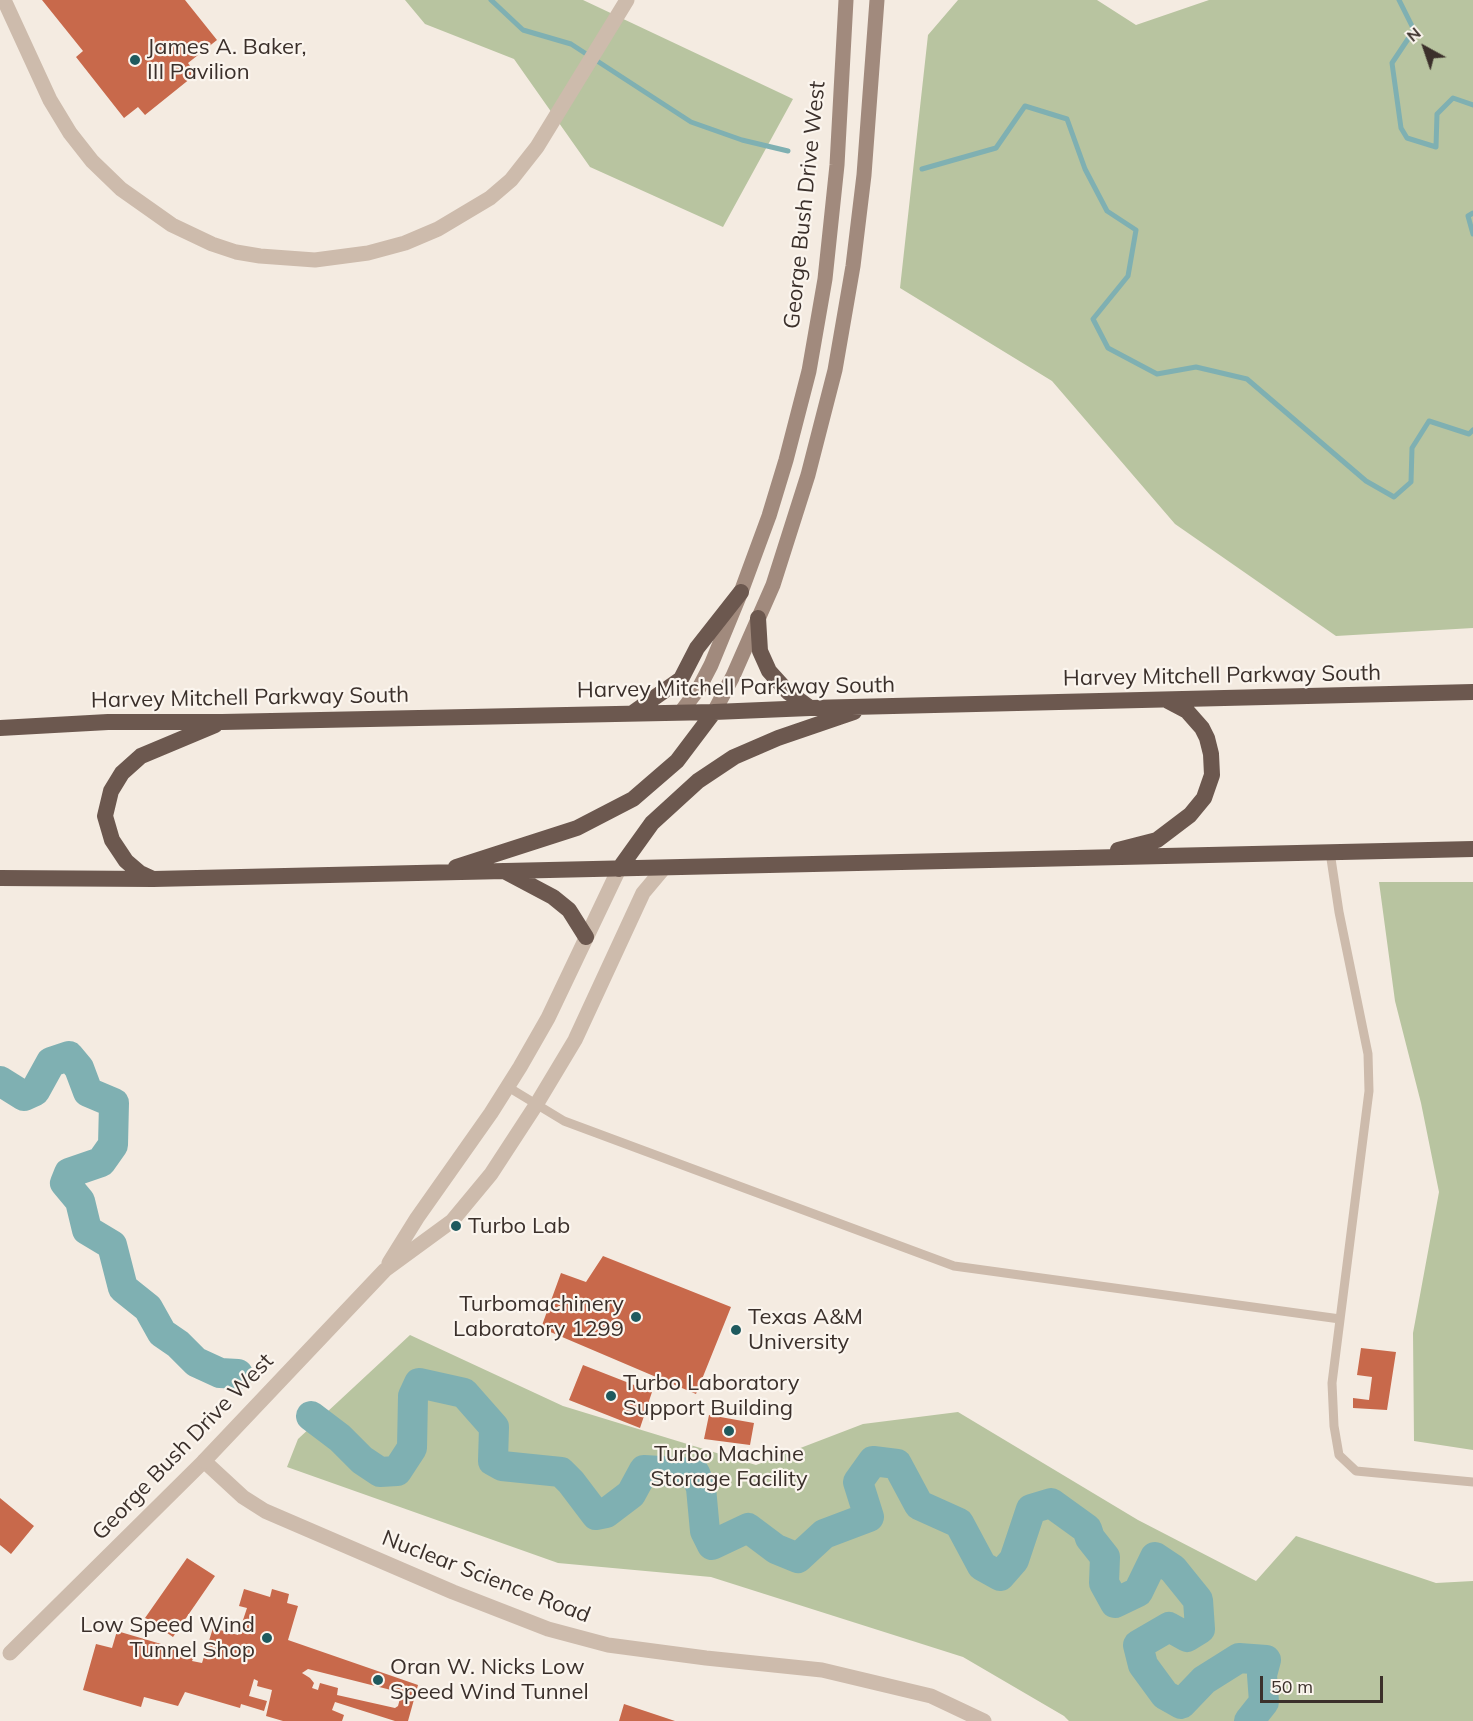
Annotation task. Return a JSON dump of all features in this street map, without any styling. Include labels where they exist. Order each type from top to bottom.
[{"type":"highway","points":[[634,713],[681,679],[697,648],[741,592]]},
{"type":"highway","points":[[758,618],[760,651],[769,671],[788,692],[810,708]]},
{"type":"highway","name":"Harvey Mitchell Parkway South","points":[[0,728],[108,722],[222,722],[714,712],[869,706],[1473,692]]},
{"type":"highway","points":[[1094,857],[1156,840],[1190,815],[1204,798],[1212,775],[1211,754],[1207,738],[1202,728],[1187,711],[1165,700]]},
{"type":"highway","points":[[619,869],[652,823],[674,801],[698,781],[734,757],[778,738],[869,706]]},
{"type":"highway","points":[[438,873],[577,828],[633,799],[677,761],[714,712]]},
{"type":"highway","points":[[153,879],[140,873],[126,861],[112,840],[105,816],[111,791],[122,773],[141,756],[222,722]]},
{"type":"highway","points":[[0,878],[153,879],[1473,849]]},
{"type":"highway","points":[[503,871],[553,897],[569,909],[586,937]]},
{"type":"main road","name":"George Bush Drive West","points":[[681,712],[699,688],[711,665],[741,592],[772,505],[809,371],[825,279],[837,165],[846,0]]},
{"type":"main road","points":[[714,712],[733,676],[773,585],[808,475],[836,370],[864,175],[877,0]]},
{"type":"street","points":[[0,2],[4,0],[50,100],[70,133],[92,161],[121,189],[165,221],[191,236],[236,252],[290,260],[315,260],[368,253],[405,243],[438,229],[490,198],[511,180],[537,147],[626,2]]},
{"type":"street","name":"George Bush Drive West","points":[[5,1649],[204,1461],[385,1270],[452,1221],[490,1174],[536,1105],[575,1040],[643,893],[664,868]]},
{"type":"street","name":"George Bush Drive West","points":[[385,1270],[417,1218],[508,1087],[548,1018],[619,869]]},
{"type":"street","name":"Nuclear Science Road","points":[[204,1461],[243,1497],[265,1511],[453,1592],[548,1629],[608,1645],[822,1670],[931,1696],[984,1721]]},
{"type":"lane","points":[[1330,852],[1339,912],[1368,1054],[1369,1091],[1332,1383],[1334,1426],[1339,1455],[1356,1471],[1473,1482]]},
{"type":"lane","points":[[508,1087],[564,1121],[954,1266],[1340,1319]]},
{"type":"green space","points":[[405,0],[583,0],[793,99],[723,227],[590,167],[514,59],[425,24]]},
{"type":"green space","points":[[958,0],[1097,0],[1136,25],[1209,0],[1473,0],[1473,628],[1336,636],[1175,524],[1052,381],[900,288],[928,35]]},
{"type":"green space","points":[[1379,882],[1473,882],[1473,1450],[1414,1441],[1413,1333],[1439,1192],[1421,1103],[1395,1001]]},
{"type":"green space","points":[[410,1335],[563,1406],[756,1465],[863,1424],[958,1412],[1138,1520],[1256,1581],[1296,1536],[1436,1583],[1473,1581],[1473,1721],[1069,1721],[963,1657],[711,1577],[558,1563],[287,1467],[298,1439]]},
{"type":"building","name":"James A. Baker, III Pavilion","points":[[42,0],[185,0],[217,40],[188,63],[196,74],[145,115],[138,107],[124,118],[76,57],[83,51]]},
{"type":"building","name":"Turbomachinery Laboratory 1299","points":[[603,1256],[731,1307],[696,1394],[541,1328],[561,1273],[586,1282]]},
{"type":"building","points":[[1361,1348],[1396,1352],[1387,1410],[1353,1408],[1353,1398],[1369,1400],[1372,1377],[1357,1375]]},
{"type":"building","name":"Turbo Laboratory Support Building","points":[[583,1365],[652,1392],[640,1428],[569,1400]]},
{"type":"building","name":"Turbo Machine Storage Facility","points":[[709,1415],[754,1423],[750,1445],[704,1439]]},
{"type":"building","points":[[0,1498],[34,1526],[11,1554],[0,1545]]},
{"type":"building","points":[[187,1558],[215,1576],[173,1637],[145,1618]]},
{"type":"building","points":[[244,1589],[270,1597],[272,1589],[289,1594],[287,1603],[298,1606],[288,1640],[418,1685],[408,1721],[395,1721],[335,1702],[332,1710],[344,1715],[342,1721],[283,1721],[266,1716],[272,1690],[257,1686],[258,1681],[254,1679],[249,1696],[267,1701],[264,1711],[241,1704],[240,1708],[185,1692],[178,1706],[144,1697],[141,1707],[83,1690],[96,1644],[112,1648],[117,1631],[195,1654],[192,1661],[202,1663],[213,1628],[238,1635],[247,1608],[239,1606]],"holes":[[[308,1669],[399,1692],[401,1695],[398,1706],[395,1708],[337,1695],[338,1688],[320,1683],[318,1690],[312,1688],[314,1683],[302,1673]]]},
{"type":"building","points":[[624,1704],[675,1721],[619,1721]]},
{"type":"waterway","points":[[491,0],[523,30],[571,44],[691,122],[742,140],[788,151]]},
{"type":"waterway","points":[[1399,0],[1414,30],[1392,63],[1401,128],[1407,138],[1436,147],[1437,114],[1453,98],[1473,105]]},
{"type":"waterway","points":[[922,169],[996,148],[1025,106],[1067,119],[1085,169],[1107,211],[1136,230],[1128,276],[1093,319],[1108,348],[1157,374],[1196,367],[1247,379],[1366,481],[1394,497],[1411,482],[1412,448],[1429,421],[1469,434],[1473,430]]},
{"type":"waterway","points":[[1473,213],[1468,216],[1473,234]]},
{"type":"waterway","points":[[0,1081],[24,1096],[35,1091],[51,1062],[69,1056],[79,1068],[88,1092],[114,1103],[113,1145],[101,1162],[69,1173],[65,1183],[80,1201],[87,1230],[112,1245],[123,1288],[148,1308],[162,1333],[178,1344],[196,1362],[220,1373],[238,1374]]},
{"type":"waterway","points":[[311,1416],[340,1438],[362,1460],[380,1472],[397,1471],[412,1448],[413,1396],[419,1383],[464,1393],[494,1427],[493,1461],[502,1466],[561,1472],[596,1515],[606,1513],[631,1494],[644,1470],[695,1473],[701,1488],[705,1531],[712,1545],[748,1528],[776,1549],[798,1558],[824,1534],[869,1517],[858,1482],[873,1461],[897,1464],[919,1505],[959,1523],[982,1566],[1000,1576],[1014,1560],[1031,1509],[1051,1503],[1087,1529],[1090,1538],[1105,1557],[1104,1583],[1115,1603],[1138,1592],[1155,1557],[1173,1569],[1198,1600],[1200,1629],[1187,1637],[1169,1627],[1138,1645],[1143,1665],[1165,1695],[1181,1704],[1204,1680],[1239,1658],[1266,1660],[1262,1675],[1264,1702],[1249,1721]]},
{"type":"place","name":"James A. Baker, III Pavilion","points":[[135,60]]},
{"type":"place","name":"Turbo Lab","points":[[456,1226]]},
{"type":"place","name":"Turbomachinery Laboratory 1299","points":[[636,1317]]},
{"type":"place","name":"Texas A&M University","points":[[736,1330]]},
{"type":"place","name":"Turbo Laboratory Support Building","points":[[611,1396]]},
{"type":"place","name":"Turbo Machine Storage Facility","points":[[729,1431]]},
{"type":"place","name":"Low Speed Wind Tunnel Shop","points":[[267,1638]]},
{"type":"place","name":"Oran W. Nicks Low Speed Wind Tunnel","points":[[378,1680]]}]
